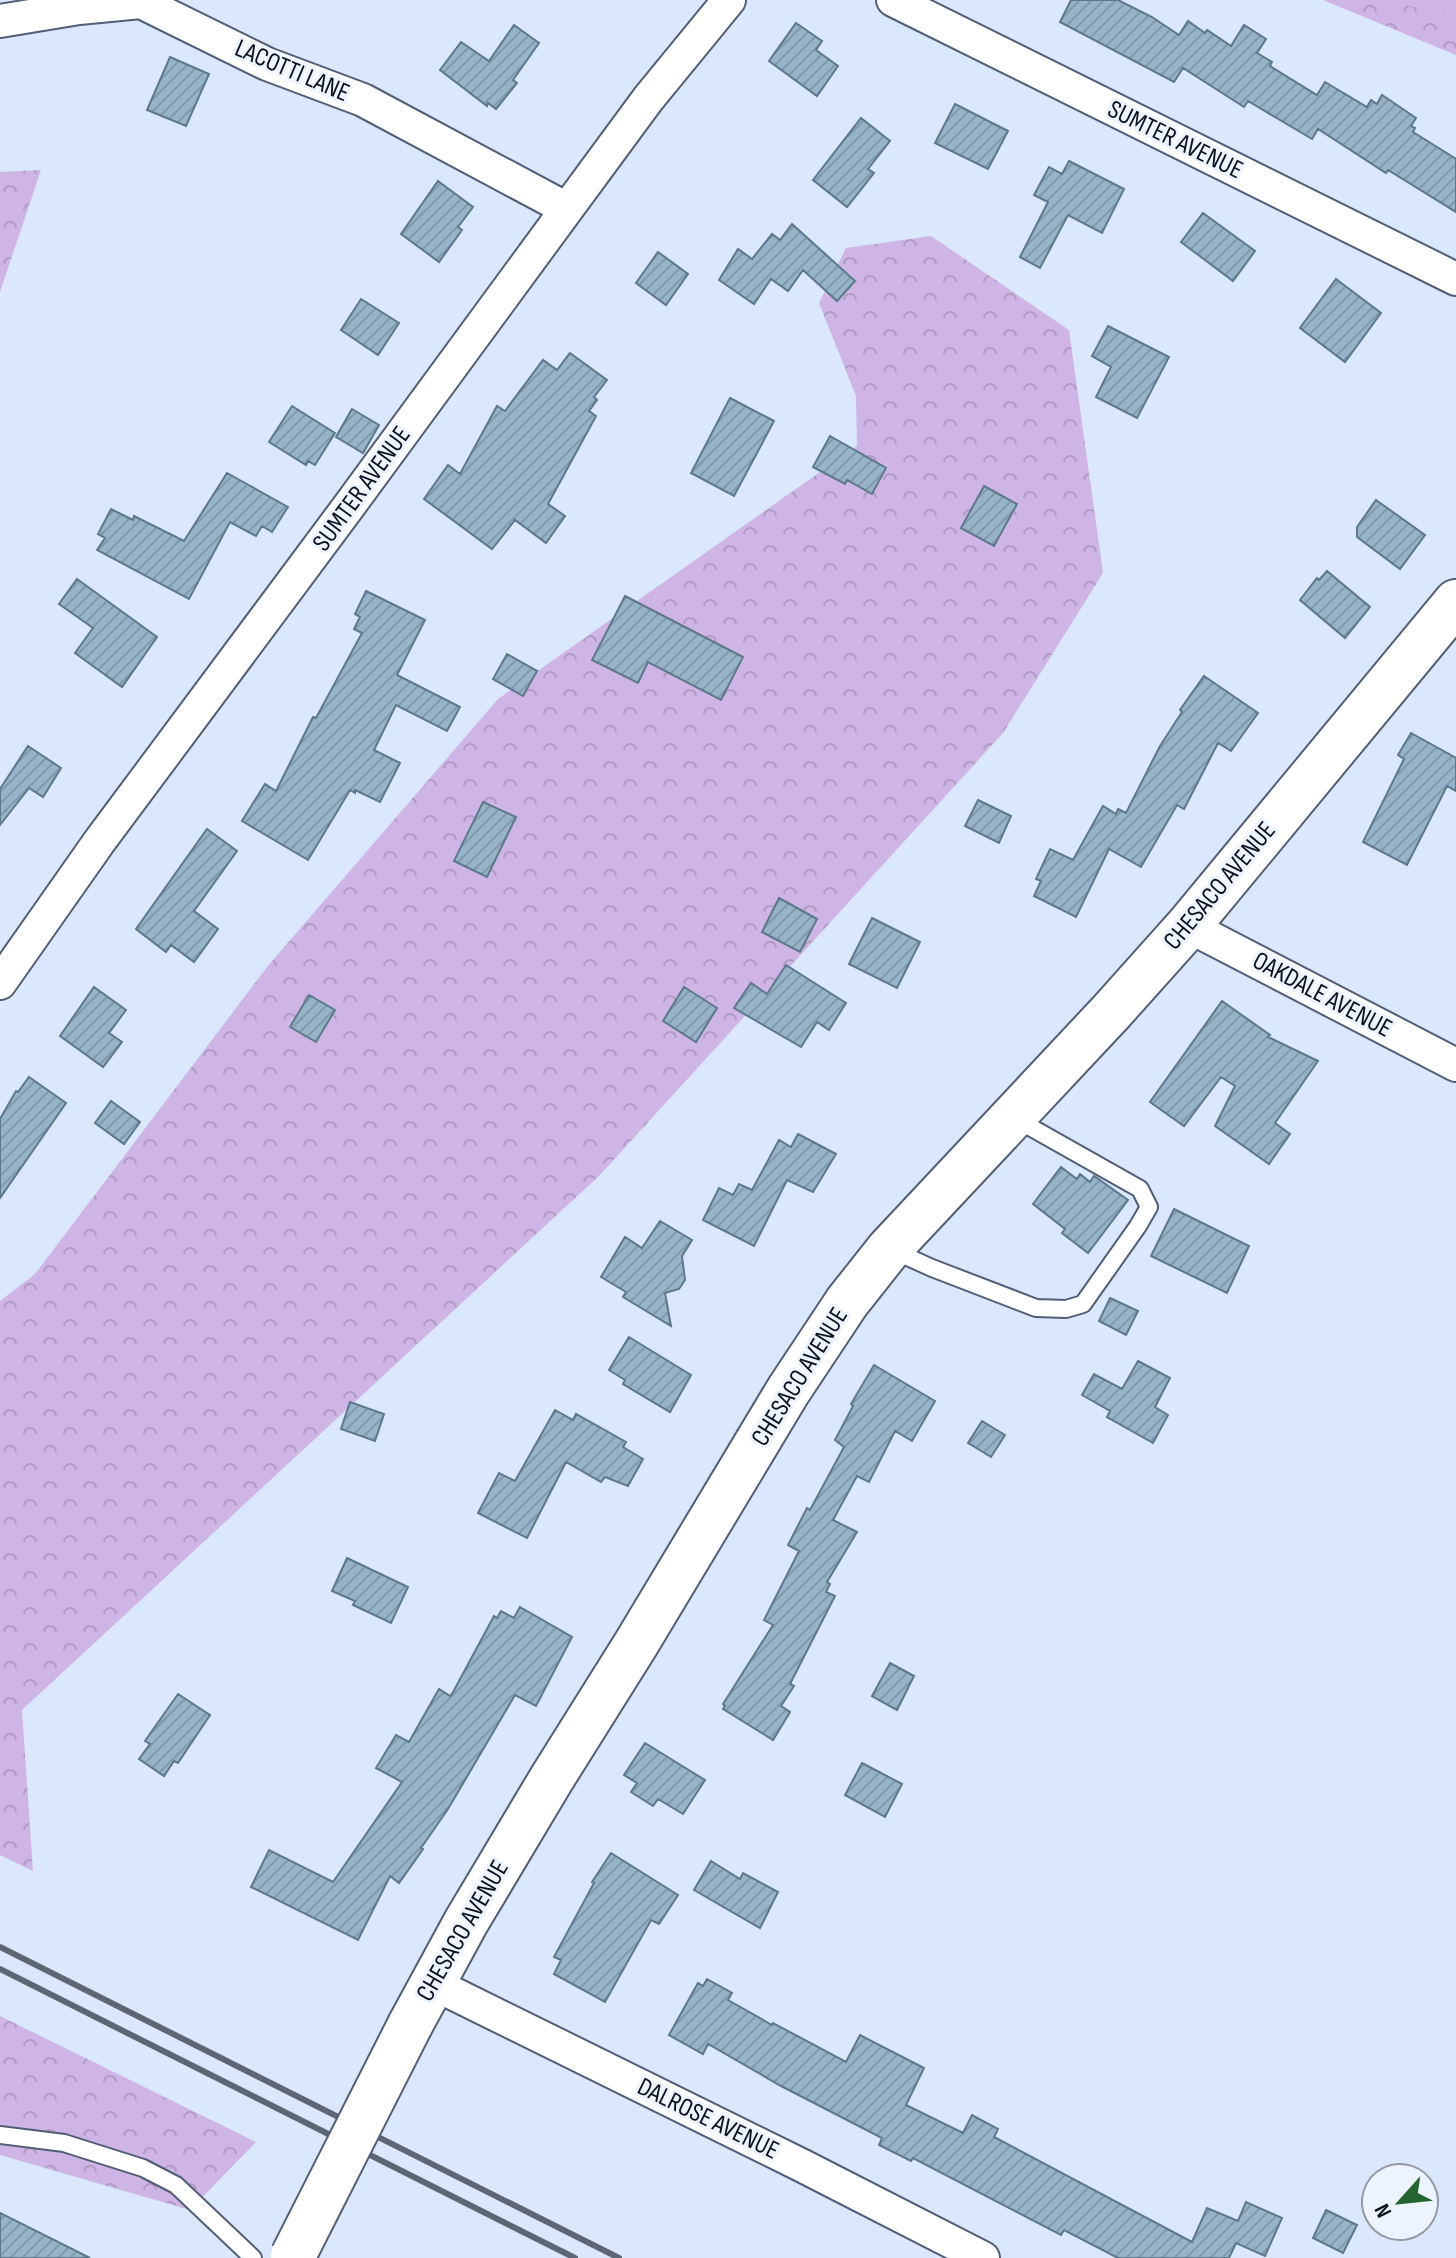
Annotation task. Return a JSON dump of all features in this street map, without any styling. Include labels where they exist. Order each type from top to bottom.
[{"type":"street","name":"SUMTER AVENUE","points":[[0,983],[99,842],[648,99],[729,0]]},
{"type":"street","name":"SUMTER AVENUE","points":[[893,0],[1456,279]]},
{"type":"street","name":"LACOTTI LANE","points":[[0,21],[141,2],[267,64],[363,100],[567,209]]},
{"type":"street","name":"CHESACO AVENUE","points":[[280,2257],[466,1922],[828,1327],[889,1249],[1188,926],[1456,602]]},
{"type":"street","name":"OAKDALE AVENUE","points":[[1188,926],[1456,1065]]},
{"type":"street","name":"DALROSE AVENUE","points":[[432,1983],[983,2258]]},
{"type":"lane","points":[[889,1249],[1036,1308],[1066,1309],[1083,1304],[1149,1207],[1140,1189],[1012,1116]]},
{"type":"lane","points":[[0,2135],[64,2143],[143,2168],[176,2185],[280,2257]]},
{"type":"green space","points":[[1323,0],[1456,0],[1456,55]]},
{"type":"green space","points":[[1366,0],[1456,0],[1456,13]]},
{"type":"green space","points":[[41,170],[0,292],[0,172]]},
{"type":"green space","points":[[931,236],[1069,330],[1103,573],[1003,733],[599,1176],[22,1710],[33,1871],[0,1855],[0,1301],[35,1274],[267,967],[498,699],[857,446],[856,396],[819,303],[846,248]]},
{"type":"green space","points":[[0,2016],[256,2142],[190,2210],[0,2155]]},
{"type":"building","points":[[1071,0],[1118,0],[1179,35],[1188,21],[1231,46],[1244,25],[1266,39],[1257,53],[1272,62],[1270,66],[1317,95],[1325,82],[1367,107],[1371,100],[1377,104],[1382,95],[1416,118],[1411,126],[1415,128],[1413,132],[1456,159],[1456,212],[1388,170],[1386,173],[1318,129],[1312,139],[1248,101],[1244,107],[1183,68],[1174,82],[1060,22]]},
{"type":"building","points":[[796,23],[822,41],[816,50],[838,66],[817,96],[769,61]]},
{"type":"building","points":[[514,25],[539,43],[513,80],[517,83],[496,109],[488,103],[487,106],[440,70],[461,42],[489,61]]},
{"type":"building","points":[[170,57],[209,74],[186,126],[147,110]]},
{"type":"building","points":[[955,104],[1008,131],[988,169],[935,143]]},
{"type":"building","points":[[861,118],[890,141],[868,169],[874,173],[847,207],[813,180]]},
{"type":"building","points":[[1069,161],[1124,189],[1102,233],[1068,215],[1040,268],[1020,257],[1048,202],[1034,195],[1049,167],[1062,174]]},
{"type":"building","points":[[438,181],[473,207],[458,227],[462,230],[439,262],[401,234]]},
{"type":"building","points":[[1203,213],[1255,251],[1233,281],[1181,242]]},
{"type":"building","points":[[792,224],[855,281],[837,301],[803,270],[788,291],[771,279],[754,304],[719,280],[738,249],[752,259],[772,234],[780,240]]},
{"type":"building","points":[[658,252],[688,274],[666,305],[636,283]]},
{"type":"building","points":[[1336,279],[1381,313],[1345,362],[1300,328]]},
{"type":"building","points":[[361,299],[399,323],[378,355],[341,330]]},
{"type":"building","points":[[1108,326],[1169,357],[1137,418],[1096,397],[1111,367],[1092,356]]},
{"type":"building","points":[[570,353],[607,380],[594,397],[597,400],[589,411],[596,416],[548,504],[565,516],[546,543],[515,520],[492,549],[424,499],[448,465],[460,474],[497,406],[505,411],[543,360],[557,370]]},
{"type":"building","points":[[730,398],[774,421],[734,496],[691,473]]},
{"type":"building","points":[[292,406],[335,433],[315,465],[308,461],[306,465],[269,442]]},
{"type":"building","points":[[352,409],[379,425],[363,453],[336,437]]},
{"type":"building","points":[[830,436],[886,468],[872,494],[813,467]]},
{"type":"building","points":[[227,473],[288,507],[272,532],[262,526],[256,536],[230,522],[189,599],[97,550],[105,538],[98,534],[111,509],[133,520],[134,516],[184,541]]},
{"type":"building","points":[[984,486],[1017,504],[994,546],[961,528]]},
{"type":"building","points":[[1376,500],[1425,535],[1400,569],[1357,537],[1357,527]]},
{"type":"building","points":[[1327,571],[1370,607],[1345,638],[1300,600],[1317,578],[1319,580]]},
{"type":"building","points":[[77,579],[157,637],[122,687],[75,653],[93,628],[59,604]]},
{"type":"building","points":[[366,591],[425,620],[397,675],[460,707],[447,731],[396,705],[374,750],[400,763],[380,802],[350,790],[308,860],[242,821],[265,784],[276,791],[313,717],[316,718],[362,633],[354,629],[360,617],[355,614]]},
{"type":"building","points":[[625,596],[743,657],[721,700],[648,662],[638,683],[592,660]]},
{"type":"building","points":[[507,654],[537,671],[523,696],[493,679]]},
{"type":"building","points":[[1204,676],[1258,713],[1231,751],[1218,743],[1184,809],[1177,805],[1141,867],[1109,849],[1076,917],[1034,896],[1041,881],[1036,879],[1050,849],[1073,860],[1103,806],[1116,814],[1118,809],[1126,813],[1160,746],[1182,712],[1180,710]]},
{"type":"building","points":[[1411,733],[1456,758],[1456,791],[1447,786],[1407,865],[1363,842],[1404,759],[1398,755]]},
{"type":"building","points":[[28,746],[61,768],[43,797],[29,788],[0,825],[0,789]]},
{"type":"building","points":[[978,800],[1011,816],[999,843],[965,826]]},
{"type":"building","points":[[483,802],[516,817],[487,877],[454,861]]},
{"type":"building","points":[[207,829],[237,851],[194,911],[218,929],[194,962],[171,945],[166,952],[136,929]]},
{"type":"building","points":[[779,898],[817,919],[800,952],[762,932]]},
{"type":"building","points":[[872,918],[920,942],[897,988],[849,964]]},
{"type":"building","points":[[786,965],[846,1003],[829,1030],[817,1022],[801,1047],[734,1008],[751,983],[767,994]]},
{"type":"building","points":[[94,987],[126,1010],[109,1033],[122,1042],[103,1067],[60,1036]]},
{"type":"building","points":[[684,987],[717,1008],[696,1042],[663,1021]]},
{"type":"building","points":[[309,995],[335,1010],[316,1042],[290,1027]]},
{"type":"building","points":[[1222,1001],[1270,1035],[1268,1037],[1318,1061],[1275,1123],[1290,1134],[1269,1164],[1215,1126],[1235,1086],[1221,1077],[1184,1126],[1150,1102]]},
{"type":"building","points":[[29,1077],[66,1103],[0,1198],[0,1119],[16,1091]]},
{"type":"building","points":[[111,1101],[140,1122],[124,1144],[95,1123]]},
{"type":"building","points":[[798,1134],[836,1154],[813,1192],[787,1180],[754,1246],[703,1220],[719,1188],[733,1195],[739,1184],[752,1190],[779,1140],[791,1147]]},
{"type":"building","points":[[1061,1167],[1077,1179],[1080,1174],[1090,1182],[1094,1176],[1128,1200],[1088,1253],[1062,1233],[1065,1229],[1033,1204]]},
{"type":"building","points":[[1174,1209],[1249,1246],[1227,1293],[1151,1256]]},
{"type":"building","points":[[660,1221],[692,1240],[682,1256],[685,1280],[679,1289],[665,1293],[671,1326],[623,1297],[626,1292],[601,1277],[625,1237],[642,1248]]},
{"type":"building","points":[[1110,1298],[1138,1311],[1126,1335],[1099,1321]]},
{"type":"building","points":[[629,1337],[691,1375],[670,1412],[623,1384],[625,1380],[609,1370]]},
{"type":"building","points":[[1138,1361],[1170,1378],[1155,1407],[1168,1415],[1153,1443],[1107,1417],[1110,1411],[1082,1395],[1094,1374],[1122,1389]]},
{"type":"building","points":[[874,1365],[935,1401],[912,1441],[895,1431],[869,1482],[857,1476],[833,1520],[857,1532],[827,1582],[830,1584],[826,1592],[835,1596],[790,1684],[794,1686],[781,1706],[790,1712],[773,1740],[723,1709],[723,1704],[773,1625],[764,1620],[799,1551],[788,1545],[844,1447],[835,1440],[853,1406],[851,1404]]},
{"type":"building","points":[[350,1402],[384,1414],[375,1441],[341,1429]]},
{"type":"building","points":[[555,1410],[573,1420],[576,1414],[626,1442],[623,1447],[643,1459],[628,1486],[605,1477],[601,1482],[566,1462],[527,1538],[478,1513],[499,1473],[515,1481]]},
{"type":"building","points":[[982,1421],[1005,1435],[991,1457],[968,1443]]},
{"type":"building","points":[[347,1558],[408,1587],[391,1623],[332,1591]]},
{"type":"building","points":[[520,1607],[572,1637],[536,1706],[515,1695],[423,1849],[399,1883],[390,1876],[358,1940],[251,1887],[269,1850],[333,1882],[402,1782],[376,1768],[396,1735],[409,1742],[439,1689],[450,1696],[452,1694],[494,1616],[497,1618],[501,1611],[514,1618]]},
{"type":"building","points":[[890,1663],[914,1676],[897,1710],[872,1696]]},
{"type":"building","points":[[178,1694],[210,1715],[178,1763],[174,1761],[164,1776],[139,1759],[150,1744],[145,1741]]},
{"type":"building","points":[[645,1743],[705,1780],[683,1814],[658,1799],[653,1806],[631,1792],[637,1783],[624,1775]]},
{"type":"building","points":[[862,1763],[902,1784],[885,1817],[845,1795]]},
{"type":"building","points":[[611,1853],[678,1895],[659,1924],[651,1920],[605,2002],[554,1974],[561,1960],[554,1957],[592,1882]]},
{"type":"building","points":[[711,1861],[740,1879],[743,1873],[778,1892],[760,1928],[694,1890]]},
{"type":"building","points":[[707,1979],[732,1993],[728,2000],[846,2062],[860,2035],[924,2068],[906,2105],[963,2133],[972,2115],[998,2129],[994,2137],[1192,2242],[1207,2208],[1238,2221],[1246,2202],[1282,2218],[1265,2256],[1236,2243],[1229,2258],[1118,2258],[1064,2230],[1061,2235],[913,2158],[911,2161],[879,2145],[882,2138],[708,2044],[703,2054],[669,2035],[698,1983],[703,1986]]},
{"type":"building","points":[[1326,2210],[1357,2225],[1343,2253],[1313,2238]]},
{"type":"building","points":[[0,2213],[90,2258],[0,2258]]},
{"type":"railway","points":[[0,1947],[619,2258]]},
{"type":"railway","points":[[0,1969],[575,2258]]}]
